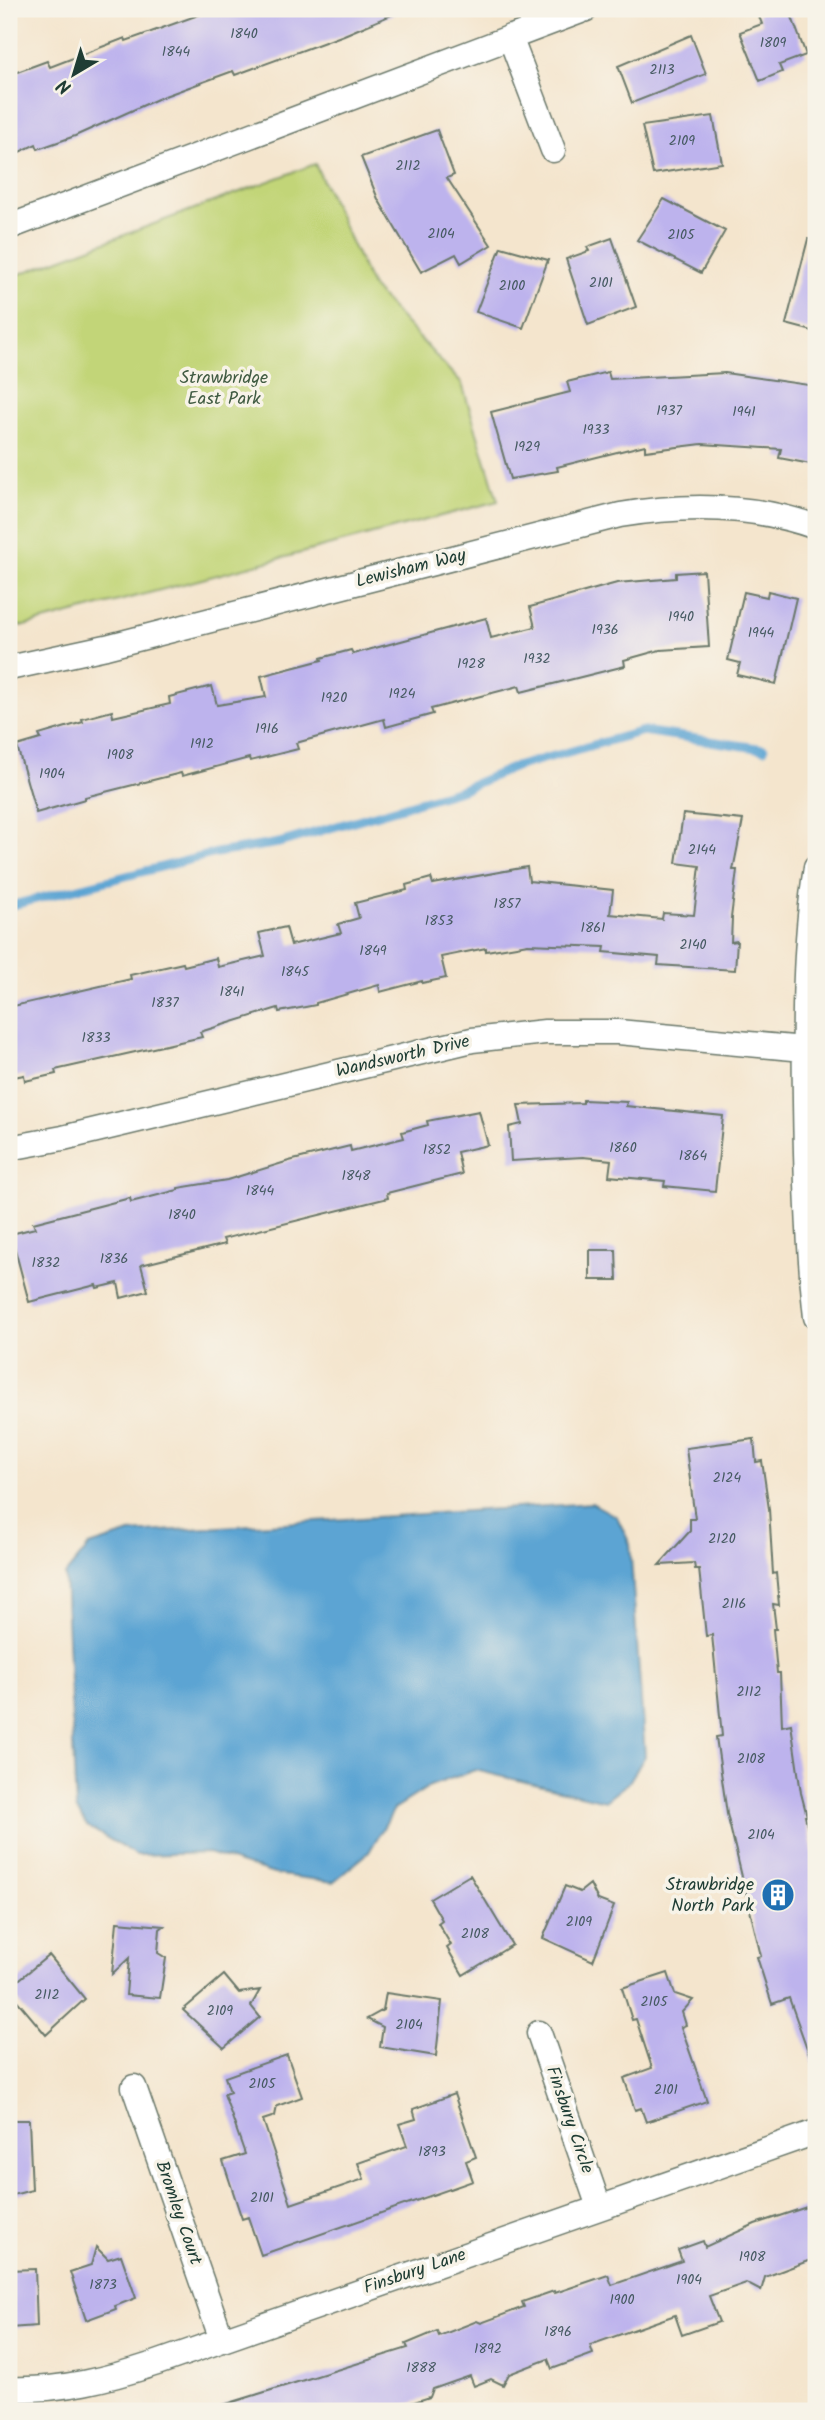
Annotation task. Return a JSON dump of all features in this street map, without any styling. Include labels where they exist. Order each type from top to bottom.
[{"type":"street","points":[[9,227],[586,9]]},
{"type":"street","points":[[510,37],[553,150]]},
{"type":"street","name":"Lewisham Way","points":[[9,668],[106,647],[620,515],[700,507],[750,510],[816,527]]},
{"type":"street","points":[[816,867],[804,1049],[806,1188],[816,1317]]},
{"type":"street","name":"Wandsworth Drive","points":[[9,1148],[63,1138],[472,1040],[545,1032],[618,1032],[804,1049]]},
{"type":"street","name":"Finsbury Circle","points":[[539,2033],[599,2207]]},
{"type":"street","name":"Bromley Court","points":[[134,2087],[222,2340]]},
{"type":"street","name":"Finsbury Lane","points":[[9,2389],[40,2390],[105,2380],[816,2132]]},
{"type":"green space","name":"Strawbridge East Park","points":[[315,164],[372,287],[462,384],[498,501],[24,626],[9,626],[9,278]]},
{"type":"water","points":[[592,1503],[617,1517],[630,1544],[645,1756],[629,1782],[605,1801],[475,1770],[430,1786],[394,1809],[369,1852],[333,1882],[274,1874],[208,1853],[136,1855],[87,1826],[76,1809],[65,1575],[89,1546],[130,1533]]},
{"type":"building","points":[[215,9],[403,10],[235,75],[233,71],[162,97],[75,136],[38,149],[36,144],[9,157],[9,75],[47,61],[50,67],[125,38],[126,41]]},
{"type":"building","points":[[771,9],[789,9],[806,55],[779,65],[782,72],[760,81],[740,32],[762,24],[758,14]]},
{"type":"building","points":[[691,35],[706,74],[632,103],[618,66]]},
{"type":"building","points":[[713,116],[722,163],[653,174],[642,126]]},
{"type":"building","points":[[437,130],[454,175],[447,178],[491,245],[461,263],[456,254],[421,272],[378,199],[361,157]]},
{"type":"building","points":[[664,199],[725,231],[701,273],[637,240]]},
{"type":"building","points":[[612,238],[636,307],[588,325],[566,259],[589,251],[587,247]]},
{"type":"building","points":[[808,239],[816,240],[816,332],[786,324]]},
{"type":"building","points":[[501,247],[548,260],[523,328],[476,312]]},
{"type":"building","points":[[608,372],[610,379],[725,373],[816,386],[816,465],[779,458],[781,449],[702,444],[645,451],[645,445],[557,467],[558,471],[510,479],[491,412],[570,392],[567,382]]},
{"type":"building","points":[[704,571],[709,647],[660,650],[624,660],[625,666],[521,692],[519,686],[431,709],[433,714],[386,727],[384,719],[296,743],[298,749],[250,761],[249,758],[182,776],[181,773],[85,797],[36,813],[17,746],[41,739],[39,735],[83,722],[82,719],[112,711],[113,717],[170,704],[169,697],[212,686],[217,705],[266,697],[261,676],[322,660],[321,658],[351,650],[353,654],[486,618],[491,638],[535,627],[530,607],[617,583],[676,578],[676,573]]},
{"type":"building","points":[[768,591],[796,598],[776,684],[737,675],[740,663],[728,660],[744,592],[767,597]]},
{"type":"building","points":[[683,814],[743,820],[733,870],[737,870],[731,918],[731,942],[737,941],[735,970],[658,965],[659,957],[604,952],[605,947],[528,944],[486,951],[486,948],[441,957],[446,978],[380,992],[379,985],[316,1005],[279,1012],[278,1008],[200,1032],[202,1037],[55,1070],[56,1074],[25,1081],[24,1075],[9,1078],[9,1007],[131,979],[130,975],[183,963],[184,966],[216,958],[218,967],[265,956],[259,933],[286,927],[291,945],[341,933],[338,924],[359,918],[355,903],[407,890],[406,885],[431,878],[433,884],[527,867],[529,881],[613,890],[610,914],[662,919],[663,913],[694,915],[700,866],[676,863]]},
{"type":"building","points":[[583,1100],[627,1102],[626,1106],[723,1116],[715,1191],[664,1186],[665,1181],[609,1176],[611,1160],[583,1157],[511,1161],[509,1127],[522,1124],[518,1105],[583,1103]]},
{"type":"building","points":[[479,1111],[488,1145],[457,1152],[462,1174],[387,1193],[388,1198],[223,1239],[225,1244],[141,1265],[148,1291],[121,1298],[118,1283],[97,1288],[96,1285],[29,1302],[11,1234],[35,1228],[33,1223],[130,1198],[131,1202],[178,1188],[227,1180],[350,1146],[351,1151],[404,1138],[402,1132],[428,1125],[427,1121]]},
{"type":"building","points":[[590,1250],[616,1250],[617,1280],[590,1280]]},
{"type":"building","points":[[754,1439],[756,1462],[762,1461],[769,1509],[773,1574],[776,1573],[779,1605],[773,1604],[776,1629],[773,1629],[777,1673],[780,1673],[782,1726],[791,1724],[805,1816],[816,1865],[816,2064],[813,2065],[789,1998],[772,2004],[757,1957],[761,1956],[727,1814],[716,1737],[722,1736],[712,1635],[706,1636],[699,1569],[695,1569],[694,1563],[659,1565],[690,1531],[690,1519],[695,1519],[686,1448]]},
{"type":"building","points":[[470,1875],[512,1945],[463,1975],[447,1948],[451,1945],[438,1923],[442,1920],[430,1899]]},
{"type":"building","points":[[590,1884],[598,1900],[614,1906],[593,1961],[543,1938],[565,1886],[580,1892]]},
{"type":"building","points":[[117,1922],[164,1926],[160,1929],[158,1953],[166,1958],[160,1998],[126,1995],[129,1958],[112,1974]]},
{"type":"building","points":[[49,1955],[85,1999],[46,2035],[9,1988]]},
{"type":"building","points":[[668,1973],[675,1994],[693,2000],[682,2012],[686,2025],[681,2027],[707,2101],[646,2122],[641,2108],[635,2110],[624,2078],[652,2068],[636,2019],[632,2020],[622,1988]]},
{"type":"building","points":[[224,1975],[239,1993],[260,1990],[251,2006],[260,2017],[224,2048],[183,2010]]},
{"type":"building","points":[[386,1993],[442,2001],[436,2056],[380,2047],[383,2027],[367,2019],[383,2010]]},
{"type":"building","points":[[287,2055],[302,2097],[277,2106],[275,2116],[263,2120],[291,2204],[364,2179],[358,2163],[407,2146],[399,2124],[416,2119],[413,2109],[454,2094],[476,2157],[466,2161],[473,2181],[261,2255],[248,2217],[242,2219],[223,2161],[245,2154],[224,2094],[230,2092],[225,2077]]},
{"type":"building","points":[[9,2120],[29,2120],[32,2190],[9,2196]]},
{"type":"building","points":[[816,2204],[816,2258],[765,2277],[761,2291],[746,2283],[709,2296],[719,2322],[682,2335],[675,2315],[590,2345],[593,2354],[552,2369],[548,2359],[509,2374],[503,2385],[491,2379],[474,2386],[470,2376],[433,2389],[430,2397],[386,2411],[224,2411],[223,2405],[408,2348],[406,2344],[437,2331],[439,2336],[477,2321],[481,2323],[524,2307],[522,2302],[554,2291],[555,2293],[608,2275],[612,2285],[682,2261],[678,2250],[703,2241],[705,2247],[755,2224]]},
{"type":"building","points":[[96,2247],[108,2259],[121,2255],[136,2298],[86,2320],[70,2272],[91,2265]]},
{"type":"building","points":[[35,2269],[37,2326],[9,2328],[9,2270]]},
{"type":"waterway","points":[[9,906],[216,853],[279,843],[460,790],[515,767],[643,731],[764,749]]},
{"type":"place","name":"Strawbridge North Park","points":[[778,1895]]}]
